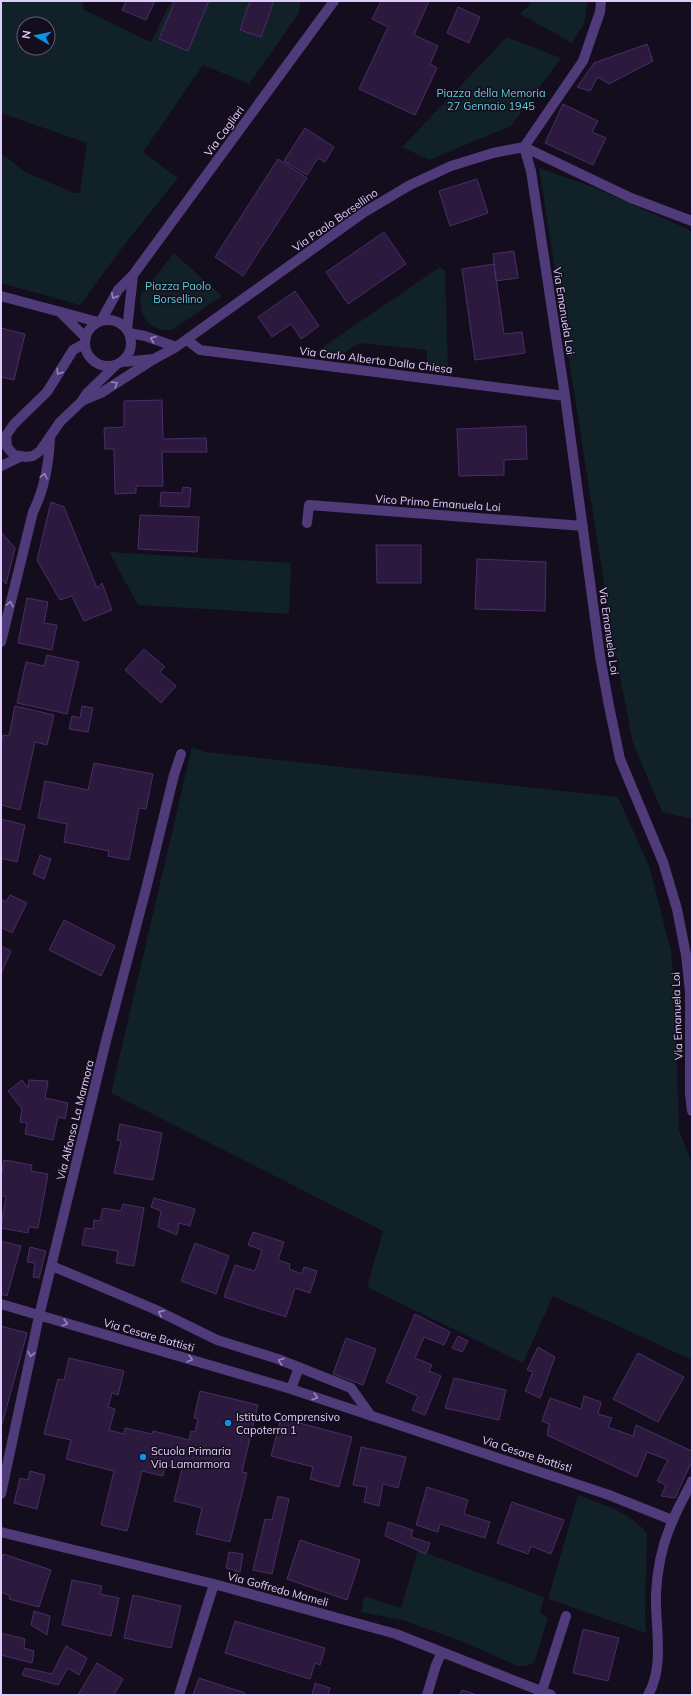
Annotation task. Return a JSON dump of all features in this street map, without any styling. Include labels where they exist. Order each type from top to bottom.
[{"type":"street","name":"Via Cagliari","points":[[99,322],[118,290],[133,275],[334,1]]},
{"type":"street","points":[[601,1],[600,12],[583,61],[524,147],[631,198],[692,222]]},
{"type":"street","name":"Via Paolo Borsellino","points":[[119,364],[154,359],[176,347],[363,213],[410,185],[451,166],[493,153],[524,147]]},
{"type":"street","name":"Via Emanuela Loi","points":[[524,147],[531,171],[565,396],[600,656],[620,759],[663,862],[678,909],[690,992],[690,1094],[692,1111]]},
{"type":"street","points":[[1,466],[20,457],[33,456],[40,452],[60,422],[81,402],[87,393],[119,364],[130,351],[132,345],[128,332],[133,275]]},
{"type":"street","points":[[1,296],[99,322],[109,320],[116,321],[128,332],[145,336],[176,347]]},
{"type":"street","points":[[60,312],[85,341],[89,358],[101,366],[119,364]]},
{"type":"street","points":[[20,457],[14,455],[7,447],[4,439],[14,424],[46,392],[73,350],[85,341],[89,330],[99,322]]},
{"type":"street","name":"Via Carlo Alberto Dalla Chiesa","points":[[187,340],[200,350],[565,396]]},
{"type":"street","points":[[81,402],[101,393],[154,359]]},
{"type":"street","points":[[1,642],[33,512],[38,503],[50,455],[50,438]]},
{"type":"street","name":"Vico Primo Emanuela Loi","points":[[308,523],[309,505],[583,526]]},
{"type":"street","name":"Via Alfonso La Marmora","points":[[1,1494],[39,1316],[106,1041],[174,775],[182,754]]},
{"type":"street","name":"Via Cesare Battisti","points":[[52,1266],[154,1309],[217,1340],[299,1368],[351,1388],[372,1416]]},
{"type":"street","name":"Via Cesare Battisti","points":[[1,1304],[291,1389],[609,1494],[672,1520]]},
{"type":"street","points":[[291,1389],[299,1368]]},
{"type":"street","points":[[648,1695],[656,1668],[658,1635],[656,1595],[662,1552],[672,1520],[692,1481]]},
{"type":"street","name":"Via Goffredo Mameli","points":[[1,1532],[214,1584],[396,1634],[546,1693],[566,1616]]},
{"type":"street","points":[[179,1695],[214,1584]]},
{"type":"street","points":[[427,1695],[436,1665],[442,1652]]},
{"type":"green space","points":[[82,1],[84,10],[151,42],[171,1],[301,1],[299,13],[249,84],[203,65],[143,152],[178,178],[128,240],[80,305],[1,283],[1,153],[25,172],[74,193],[80,193],[87,143],[1,113],[1,2]]},
{"type":"green space","points":[[533,1],[588,1],[584,24],[572,43],[520,14]]},
{"type":"green space","name":"Piazza della Memoria 27 Gennaio 1945","points":[[507,37],[561,58],[511,126],[429,160],[402,147]]},
{"type":"green space","points":[[539,168],[593,187],[692,231],[692,819],[662,812],[633,743],[613,641]]},
{"type":"green space","name":"Piazza Paolo Borsellino","points":[[174,253],[222,296],[172,330],[157,329],[147,321],[143,315],[140,302],[141,294]]},
{"type":"green space","points":[[440,267],[445,271],[448,366],[427,365],[427,350],[359,343],[340,356],[314,353]]},
{"type":"green space","points":[[109,552],[291,563],[289,614],[138,605]]},
{"type":"green space","points":[[192,747],[205,752],[618,797],[649,866],[671,951],[675,996],[679,1130],[692,1164],[692,1360],[553,1296],[523,1363],[367,1287],[383,1231],[111,1093]]},
{"type":"green space","points":[[578,1495],[624,1514],[647,1533],[645,1610],[646,1633],[548,1599]]},
{"type":"green space","points":[[418,1550],[544,1597],[540,1613],[548,1618],[534,1663],[526,1666],[517,1666],[464,1642],[402,1620],[361,1612],[364,1596],[401,1608]]},
{"type":"building","points":[[126,1],[155,1],[146,20],[122,10]]},
{"type":"building","points":[[175,1],[209,1],[188,51],[159,39]]},
{"type":"building","points":[[250,1],[274,1],[261,37],[240,30]]},
{"type":"building","points":[[381,1],[429,1],[414,35],[438,46],[430,64],[437,68],[415,115],[359,89],[388,27],[372,19]]},
{"type":"building","points":[[458,7],[480,17],[469,43],[447,33]]},
{"type":"building","points":[[647,44],[653,61],[609,84],[598,77],[590,91],[577,87],[594,63]]},
{"type":"building","points":[[563,104],[598,121],[592,132],[606,138],[593,165],[545,143]]},
{"type":"building","points":[[305,128],[334,147],[325,162],[318,158],[307,175],[284,161]]},
{"type":"building","points":[[278,159],[307,178],[243,276],[215,257]]},
{"type":"building","points":[[477,179],[488,213],[450,226],[439,191]]},
{"type":"building","points":[[384,232],[406,264],[348,304],[326,272]]},
{"type":"building","points":[[514,251],[518,278],[496,281],[493,254]]},
{"type":"building","points":[[494,264],[504,334],[522,332],[525,353],[475,360],[462,269]]},
{"type":"building","points":[[295,291],[319,326],[301,339],[291,324],[272,337],[258,317]]},
{"type":"building","points":[[1,328],[25,334],[14,380],[1,377]]},
{"type":"building","points":[[162,400],[163,439],[206,438],[207,452],[162,452],[163,486],[136,486],[136,493],[115,494],[114,449],[105,449],[104,428],[124,427],[124,401]]},
{"type":"building","points":[[526,426],[527,459],[504,460],[504,475],[459,476],[457,429]]},
{"type":"building","points":[[183,487],[191,488],[189,507],[160,506],[161,492],[182,493]]},
{"type":"building","points":[[51,502],[64,507],[97,588],[102,583],[112,610],[84,621],[72,596],[60,600],[37,560]]},
{"type":"building","points":[[140,515],[199,517],[197,552],[138,549]]},
{"type":"building","points":[[1,532],[15,548],[6,584],[1,578]]},
{"type":"building","points":[[376,545],[421,545],[421,583],[377,583]]},
{"type":"building","points":[[477,559],[546,562],[545,611],[475,609]]},
{"type":"building","points":[[27,598],[48,602],[44,623],[57,625],[52,650],[18,643]]},
{"type":"building","points":[[144,649],[165,667],[160,672],[176,686],[161,703],[125,670]]},
{"type":"building","points":[[47,655],[79,662],[67,714],[17,703],[26,662],[44,666]]},
{"type":"building","points":[[15,706],[54,715],[47,745],[35,742],[20,810],[1,805],[1,746],[3,735],[9,736]]},
{"type":"building","points":[[82,706],[93,708],[88,732],[69,729],[72,716],[80,718]]},
{"type":"building","points":[[94,763],[153,774],[146,809],[139,808],[129,860],[108,856],[109,851],[64,842],[67,824],[38,818],[45,781],[88,790]]},
{"type":"building","points":[[1,819],[25,825],[17,862],[1,858]]},
{"type":"building","points":[[40,855],[51,859],[44,879],[33,874]]},
{"type":"building","points":[[10,895],[27,903],[12,933],[1,927],[1,899],[6,902]]},
{"type":"building","points":[[64,920],[115,946],[101,976],[49,950]]},
{"type":"building","points":[[1,946],[11,951],[1,974]]},
{"type":"building","points":[[22,1080],[28,1088],[29,1080],[48,1081],[45,1098],[68,1103],[65,1119],[58,1117],[53,1140],[25,1134],[27,1123],[20,1122],[22,1109],[8,1091]]},
{"type":"building","points":[[120,1124],[162,1133],[153,1180],[114,1173],[121,1141],[117,1140]]},
{"type":"building","points":[[4,1160],[32,1165],[31,1171],[48,1174],[38,1228],[29,1227],[28,1233],[1,1228],[6,1196],[1,1196],[1,1178]]},
{"type":"building","points":[[154,1198],[195,1209],[190,1226],[179,1223],[177,1235],[158,1227],[161,1211],[151,1207]]},
{"type":"building","points":[[123,1204],[144,1208],[134,1266],[116,1263],[118,1251],[82,1245],[85,1228],[93,1229],[94,1220],[100,1221],[103,1208],[121,1211]]},
{"type":"building","points":[[253,1232],[284,1242],[278,1260],[290,1264],[289,1269],[302,1274],[304,1267],[317,1271],[310,1293],[295,1288],[286,1317],[224,1297],[235,1265],[255,1271],[262,1250],[248,1245]]},
{"type":"building","points":[[1,1241],[21,1246],[7,1296],[1,1294]]},
{"type":"building","points":[[195,1243],[229,1256],[216,1294],[181,1281]]},
{"type":"building","points":[[30,1247],[46,1251],[39,1278],[33,1277],[35,1263],[27,1262]]},
{"type":"building","points":[[415,1314],[450,1332],[444,1345],[424,1337],[415,1358],[432,1365],[429,1371],[441,1376],[425,1415],[412,1410],[418,1396],[386,1382]]},
{"type":"building","points":[[1,1326],[27,1333],[1,1428]]},
{"type":"building","points":[[458,1336],[468,1341],[462,1352],[452,1348]]},
{"type":"building","points":[[346,1338],[376,1349],[363,1385],[333,1374]]},
{"type":"building","points":[[538,1347],[555,1357],[540,1398],[525,1391],[533,1372],[527,1370]]},
{"type":"building","points":[[638,1353],[684,1377],[658,1422],[613,1399]]},
{"type":"building","points":[[69,1358],[124,1371],[118,1395],[112,1393],[108,1407],[115,1409],[109,1430],[124,1434],[125,1428],[152,1434],[153,1431],[189,1440],[191,1431],[195,1432],[198,1419],[194,1418],[200,1391],[258,1405],[242,1472],[247,1473],[230,1542],[196,1534],[202,1508],[174,1501],[182,1469],[165,1465],[163,1476],[142,1471],[127,1531],[101,1525],[114,1471],[66,1459],[71,1440],[44,1434],[58,1379],[64,1380]]},
{"type":"building","points":[[454,1378],[506,1390],[499,1420],[445,1408]]},
{"type":"building","points":[[584,1396],[601,1402],[598,1414],[612,1418],[608,1427],[633,1436],[636,1425],[692,1451],[692,1461],[675,1498],[661,1496],[666,1485],[657,1481],[668,1460],[647,1452],[637,1477],[547,1435],[549,1424],[542,1421],[550,1398],[581,1409]]},
{"type":"building","points":[[281,1418],[352,1437],[339,1487],[310,1479],[313,1467],[271,1456]]},
{"type":"building","points":[[361,1447],[406,1457],[398,1488],[383,1484],[379,1506],[364,1502],[367,1487],[353,1485]]},
{"type":"building","points":[[30,1471],[45,1475],[37,1509],[14,1503],[20,1478],[28,1480]]},
{"type":"building","points":[[427,1487],[468,1500],[464,1514],[490,1522],[485,1538],[440,1524],[438,1532],[416,1525]]},
{"type":"building","points":[[278,1496],[289,1499],[272,1574],[253,1570],[265,1519],[272,1520]]},
{"type":"building","points":[[512,1502],[564,1520],[551,1554],[531,1546],[528,1554],[497,1543]]},
{"type":"building","points":[[388,1522],[413,1530],[411,1537],[430,1543],[426,1554],[385,1536]]},
{"type":"building","points":[[300,1540],[360,1560],[347,1600],[287,1579]]},
{"type":"building","points":[[229,1552],[243,1554],[240,1572],[226,1568]]},
{"type":"building","points":[[3,1554],[51,1570],[39,1607],[9,1599],[10,1596],[1,1592],[1,1563]]},
{"type":"building","points":[[72,1580],[102,1586],[100,1594],[119,1598],[111,1636],[62,1625]]},
{"type":"building","points":[[133,1595],[181,1606],[171,1648],[124,1638]]},
{"type":"building","points":[[34,1611],[50,1616],[47,1635],[31,1625]]},
{"type":"building","points":[[235,1621],[325,1648],[320,1665],[315,1663],[310,1679],[225,1653]]},
{"type":"building","points":[[583,1629],[619,1638],[608,1681],[573,1673]]},
{"type":"building","points":[[1,1633],[25,1639],[24,1648],[34,1651],[32,1663],[1,1655]]},
{"type":"building","points":[[66,1646],[87,1658],[79,1675],[68,1668],[58,1685],[22,1675],[25,1668],[52,1674]]},
{"type":"building","points":[[97,1663],[123,1679],[114,1695],[78,1695]]},
{"type":"building","points":[[199,1678],[245,1693],[244,1695],[193,1695]]},
{"type":"building","points":[[315,1683],[330,1688],[328,1695],[312,1695]]},
{"type":"building","points":[[462,1690],[477,1695],[460,1695]]},
{"type":"place","name":"Istituto Comprensivo Capoterra 1","points":[[228,1423]]},
{"type":"place","name":"Scuola Primaria Via Lamarmora","points":[[143,1457]]}]
